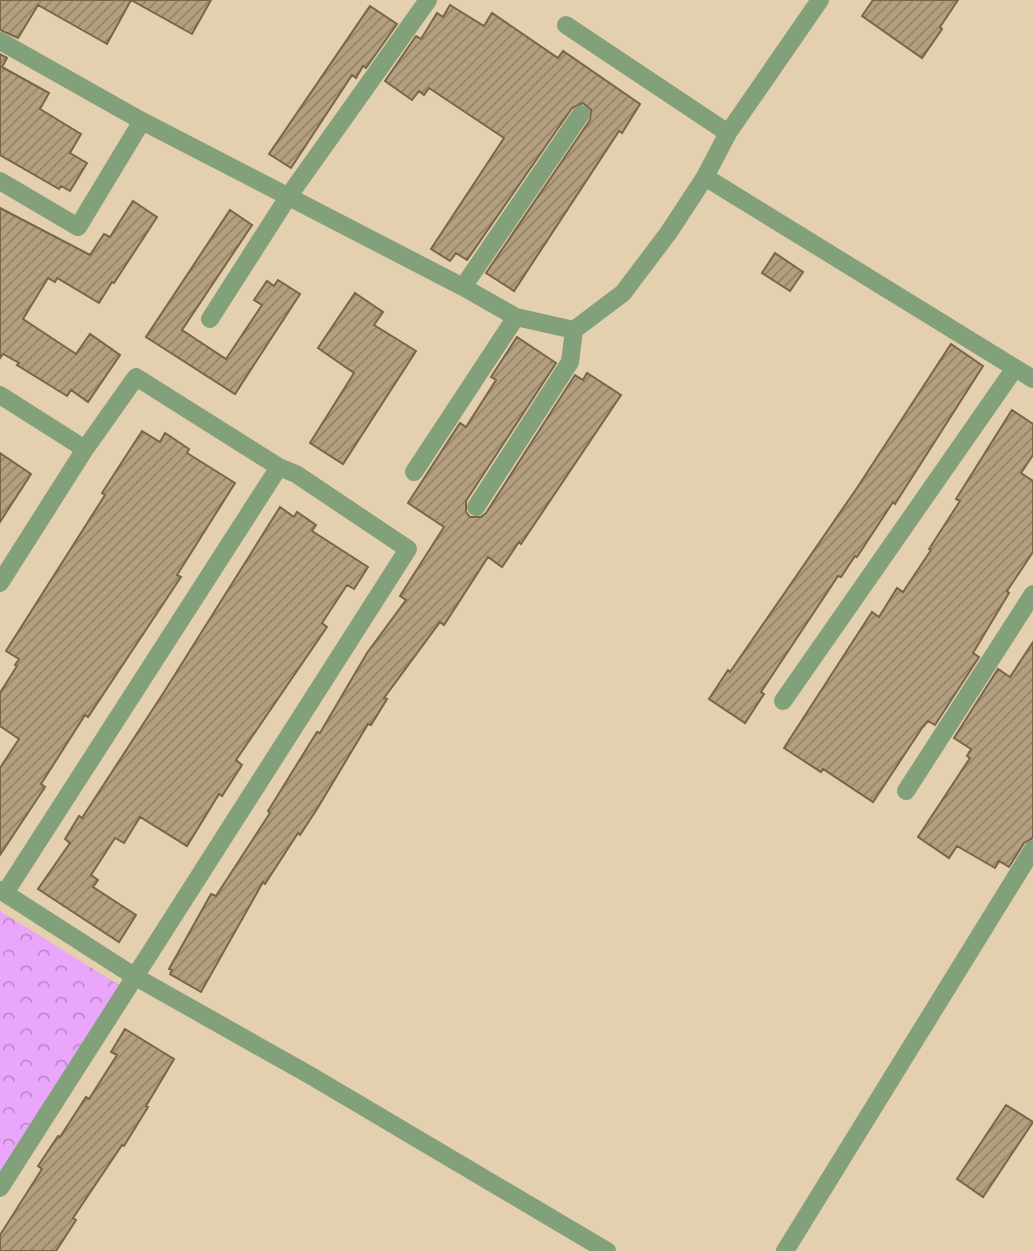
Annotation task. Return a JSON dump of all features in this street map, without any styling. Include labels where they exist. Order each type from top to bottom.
[{"type":"street","points":[[210,319],[288,197],[428,0]]},
{"type":"street","points":[[476,508],[570,362],[573,330],[623,293],[669,232],[705,177],[728,133],[820,0]]},
{"type":"street","points":[[566,25],[728,133]]},
{"type":"street","points":[[0,41],[142,121],[516,317],[573,330]]},
{"type":"street","points":[[463,287],[581,114]]},
{"type":"street","points":[[0,181],[78,227],[142,121]]},
{"type":"street","points":[[705,177],[1033,379]]},
{"type":"street","points":[[414,472],[516,317]]},
{"type":"street","points":[[783,701],[1014,368]]},
{"type":"street","points":[[0,583],[85,449],[136,377],[279,467],[296,474],[408,549],[0,1188]]},
{"type":"street","points":[[0,395],[85,449]]},
{"type":"street","points":[[279,467],[2,891],[134,976],[313,1077],[607,1251]]},
{"type":"street","points":[[906,791],[1033,594]]},
{"type":"street","points":[[785,1251],[1033,849]]},
{"type":"green space","points":[[0,911],[119,985],[0,1173]]},
{"type":"building","points":[[0,0],[131,0],[107,44],[38,5],[18,38],[0,30]]},
{"type":"building","points":[[131,0],[211,0],[192,34]]},
{"type":"building","points":[[873,0],[958,0],[922,58],[862,16]]},
{"type":"building","points":[[450,5],[484,26],[492,13],[558,58],[563,51],[640,104],[622,133],[619,131],[514,291],[486,273],[590,120],[591,110],[583,103],[572,108],[467,260],[456,253],[450,261],[431,249],[504,138],[429,88],[424,95],[419,91],[412,100],[385,81],[416,36],[421,39],[437,13],[443,17]]},
{"type":"building","points":[[370,6],[397,24],[366,68],[363,66],[356,78],[352,75],[291,168],[269,154]]},
{"type":"building","points":[[0,54],[7,58],[2,67],[49,93],[40,109],[81,134],[70,153],[87,163],[70,191],[61,186],[59,189],[0,155]]},
{"type":"building","points":[[133,201],[157,217],[99,303],[57,278],[55,282],[48,278],[23,319],[76,354],[90,334],[120,355],[88,402],[71,390],[67,396],[3,354],[0,358],[0,208],[90,255],[104,234],[110,237]]},
{"type":"building","points":[[230,210],[252,225],[182,330],[226,359],[262,305],[254,300],[267,281],[274,286],[278,280],[300,294],[235,394],[146,337]]},
{"type":"building","points":[[775,253],[803,272],[790,291],[762,273]]},
{"type":"building","points":[[355,293],[383,312],[374,325],[416,351],[343,464],[310,443],[354,373],[318,348]]},
{"type":"building","points":[[517,337],[556,363],[466,501],[466,512],[470,517],[481,517],[486,513],[575,375],[583,380],[587,373],[621,395],[521,544],[519,542],[502,567],[488,557],[444,625],[440,622],[384,698],[387,699],[371,725],[368,724],[300,835],[298,833],[265,884],[263,882],[201,992],[170,974],[172,970],[169,969],[211,894],[216,896],[270,813],[268,811],[317,732],[320,733],[367,653],[406,600],[400,596],[444,527],[408,503],[460,423],[466,427],[496,380],[491,377]]},
{"type":"building","points":[[951,344],[983,366],[895,504],[893,502],[857,557],[855,556],[841,577],[838,576],[761,692],[764,694],[745,723],[709,699],[857,488]]},
{"type":"building","points":[[1012,410],[1033,424],[1033,455],[1021,473],[1033,481],[1033,552],[1007,591],[1009,593],[973,653],[979,657],[935,725],[928,721],[922,728],[873,802],[823,769],[821,772],[784,748],[872,612],[879,617],[897,588],[903,592],[931,550],[929,549],[960,501],[956,499]]},
{"type":"building","points":[[142,431],[160,442],[165,433],[189,449],[187,453],[235,483],[177,575],[181,577],[88,717],[85,715],[41,784],[45,787],[0,855],[0,768],[19,739],[0,726],[0,693],[19,659],[6,651],[105,495],[102,493]]},
{"type":"building","points":[[0,453],[31,474],[0,522]]},
{"type":"building","points":[[280,507],[294,517],[297,512],[316,525],[312,531],[368,567],[354,589],[347,585],[322,623],[327,627],[236,760],[242,765],[222,796],[219,794],[187,846],[140,817],[124,843],[115,838],[91,875],[98,880],[93,887],[136,915],[119,942],[38,889],[70,843],[65,839],[79,816],[82,818],[164,692]]},
{"type":"building","points":[[1033,642],[1033,838],[1024,843],[1009,867],[999,861],[995,868],[957,846],[949,858],[918,837],[970,758],[967,756],[971,749],[954,738],[998,669],[1010,677]]},
{"type":"building","points":[[125,1029],[174,1059],[146,1106],[148,1107],[73,1218],[76,1220],[56,1251],[0,1251],[0,1235],[42,1169],[38,1166],[86,1097],[89,1099],[117,1055],[111,1052]]},
{"type":"building","points":[[1006,1105],[1033,1122],[983,1197],[957,1179]]}]
